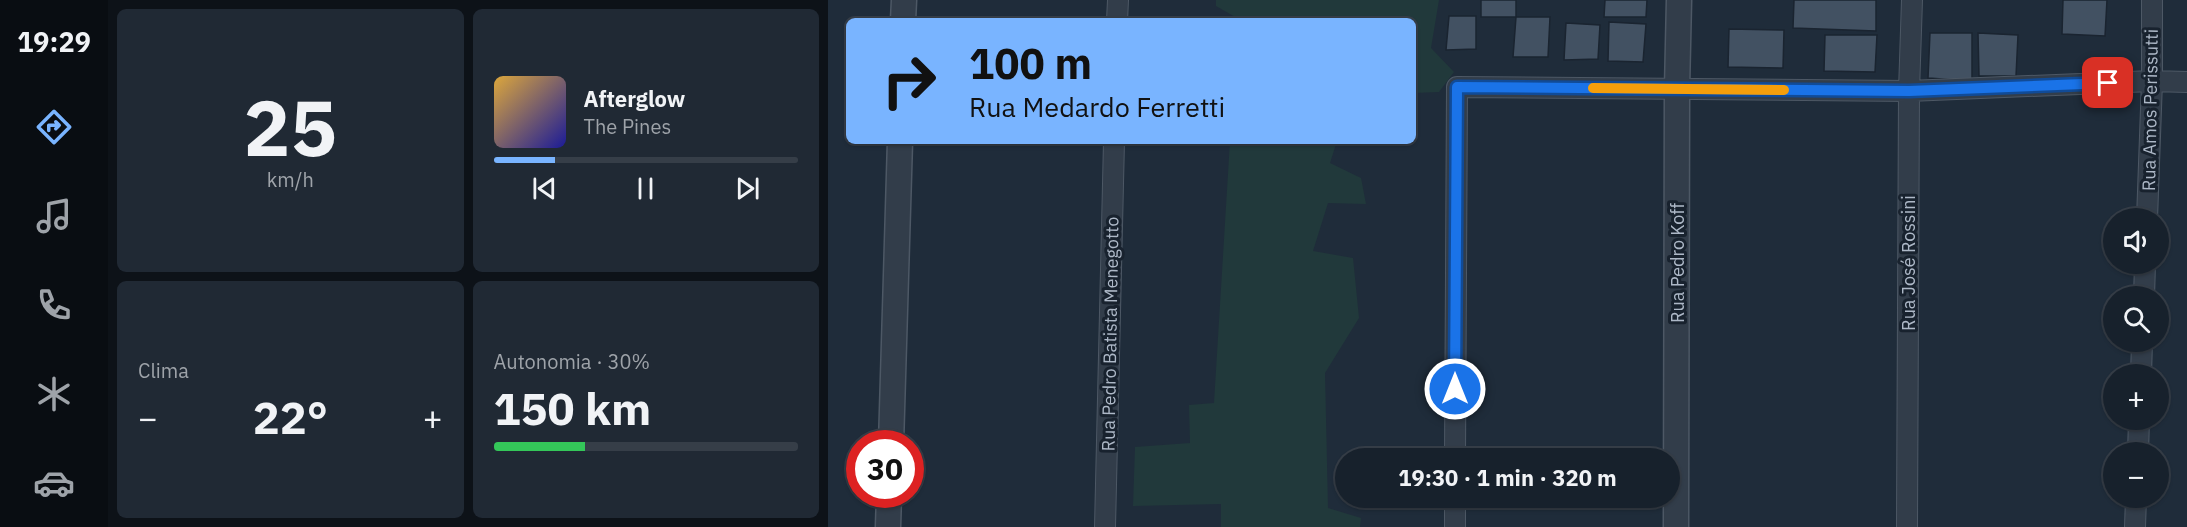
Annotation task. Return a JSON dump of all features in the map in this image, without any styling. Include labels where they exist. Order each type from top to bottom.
[{"type":"street","points":[[903,18],[904,0]]},
{"type":"street","points":[[1117,18],[1118,0]]},
{"type":"street","name":"Rua Pedro Koff","points":[[1677,527],[1679,0]]},
{"type":"street","name":"Rua José Rossini","points":[[1907,527],[1909,91],[1912,0]]},
{"type":"street","name":"Rua Amos Perissutti","points":[[2147,208],[2152,0]]},
{"type":"street","points":[[1455,448],[1457,87],[1909,91],[2152,81],[2187,82]]},
{"type":"street","points":[[891,430],[900,144]]},
{"type":"street","name":"Rua Pedro Batista Menegotto","points":[[1105,527],[1114,144]]},
{"type":"street","points":[[888,527],[889,508]]},
{"type":"street","points":[[1455,508],[1455,527]]},
{"type":"street","points":[[2135,527],[2136,508]]},
{"type":"green space","points":[[1216,0],[1439,0],[1431,48],[1454,72],[1439,92],[1416,93],[1416,18],[1237,18],[1216,6]]},
{"type":"green space","points":[[1230,144],[1336,144],[1330,163],[1361,178],[1366,204],[1328,203],[1313,251],[1353,258],[1359,318],[1325,373],[1328,508],[1361,518],[1360,527],[1221,527],[1221,504],[1133,506],[1135,447],[1190,443],[1189,405],[1214,403]]},
{"type":"building","points":[[1481,0],[1516,0],[1516,17],[1481,17]]},
{"type":"building","points":[[1605,0],[1647,0],[1646,17],[1604,17]]},
{"type":"building","points":[[1794,0],[1876,0],[1876,31],[1793,28]]},
{"type":"building","points":[[2063,0],[2107,0],[2105,36],[2062,34]]},
{"type":"building","points":[[1449,16],[1476,16],[1476,49],[1446,50]]},
{"type":"building","points":[[1516,17],[1550,17],[1548,57],[1513,57]]},
{"type":"building","points":[[1609,22],[1646,24],[1643,62],[1608,61]]},
{"type":"building","points":[[1566,23],[1600,25],[1598,59],[1564,60]]},
{"type":"building","points":[[1729,29],[1784,30],[1783,68],[1728,67]]},
{"type":"building","points":[[1930,33],[1972,33],[1972,81],[1928,78]]},
{"type":"building","points":[[1978,33],[2018,35],[2016,76],[1979,76]]},
{"type":"building","points":[[1825,35],[1877,35],[1875,72],[1824,71]]},
{"type":"slow traffic","points":[[1593,88],[1784,90]]},
{"type":"route","points":[[1455,389],[1457,87],[1909,91],[2108,83]]}]
